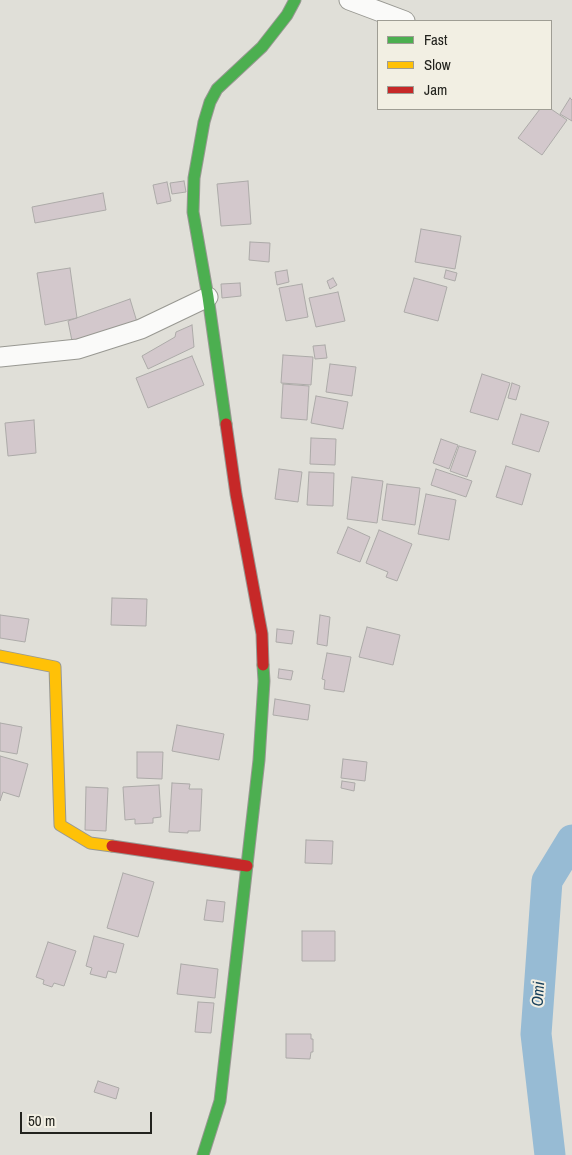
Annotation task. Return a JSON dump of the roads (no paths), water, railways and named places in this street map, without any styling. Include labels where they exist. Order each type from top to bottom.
[{"type":"street","points":[[203,1155],[220,1101],[259,760],[264,681],[262,634],[236,494],[208,297],[193,212],[194,178],[208,109],[217,89],[262,47],[295,0]]},
{"type":"street","points":[[349,0],[402,20]]},
{"type":"street","points":[[0,357],[78,349],[141,329],[208,297]]},
{"type":"street","points":[[0,656],[55,667],[60,826],[90,844],[247,866]]},
{"type":"waterway","name":"Omi","points":[[550,1155],[536,1034],[547,881],[572,840]]}]
